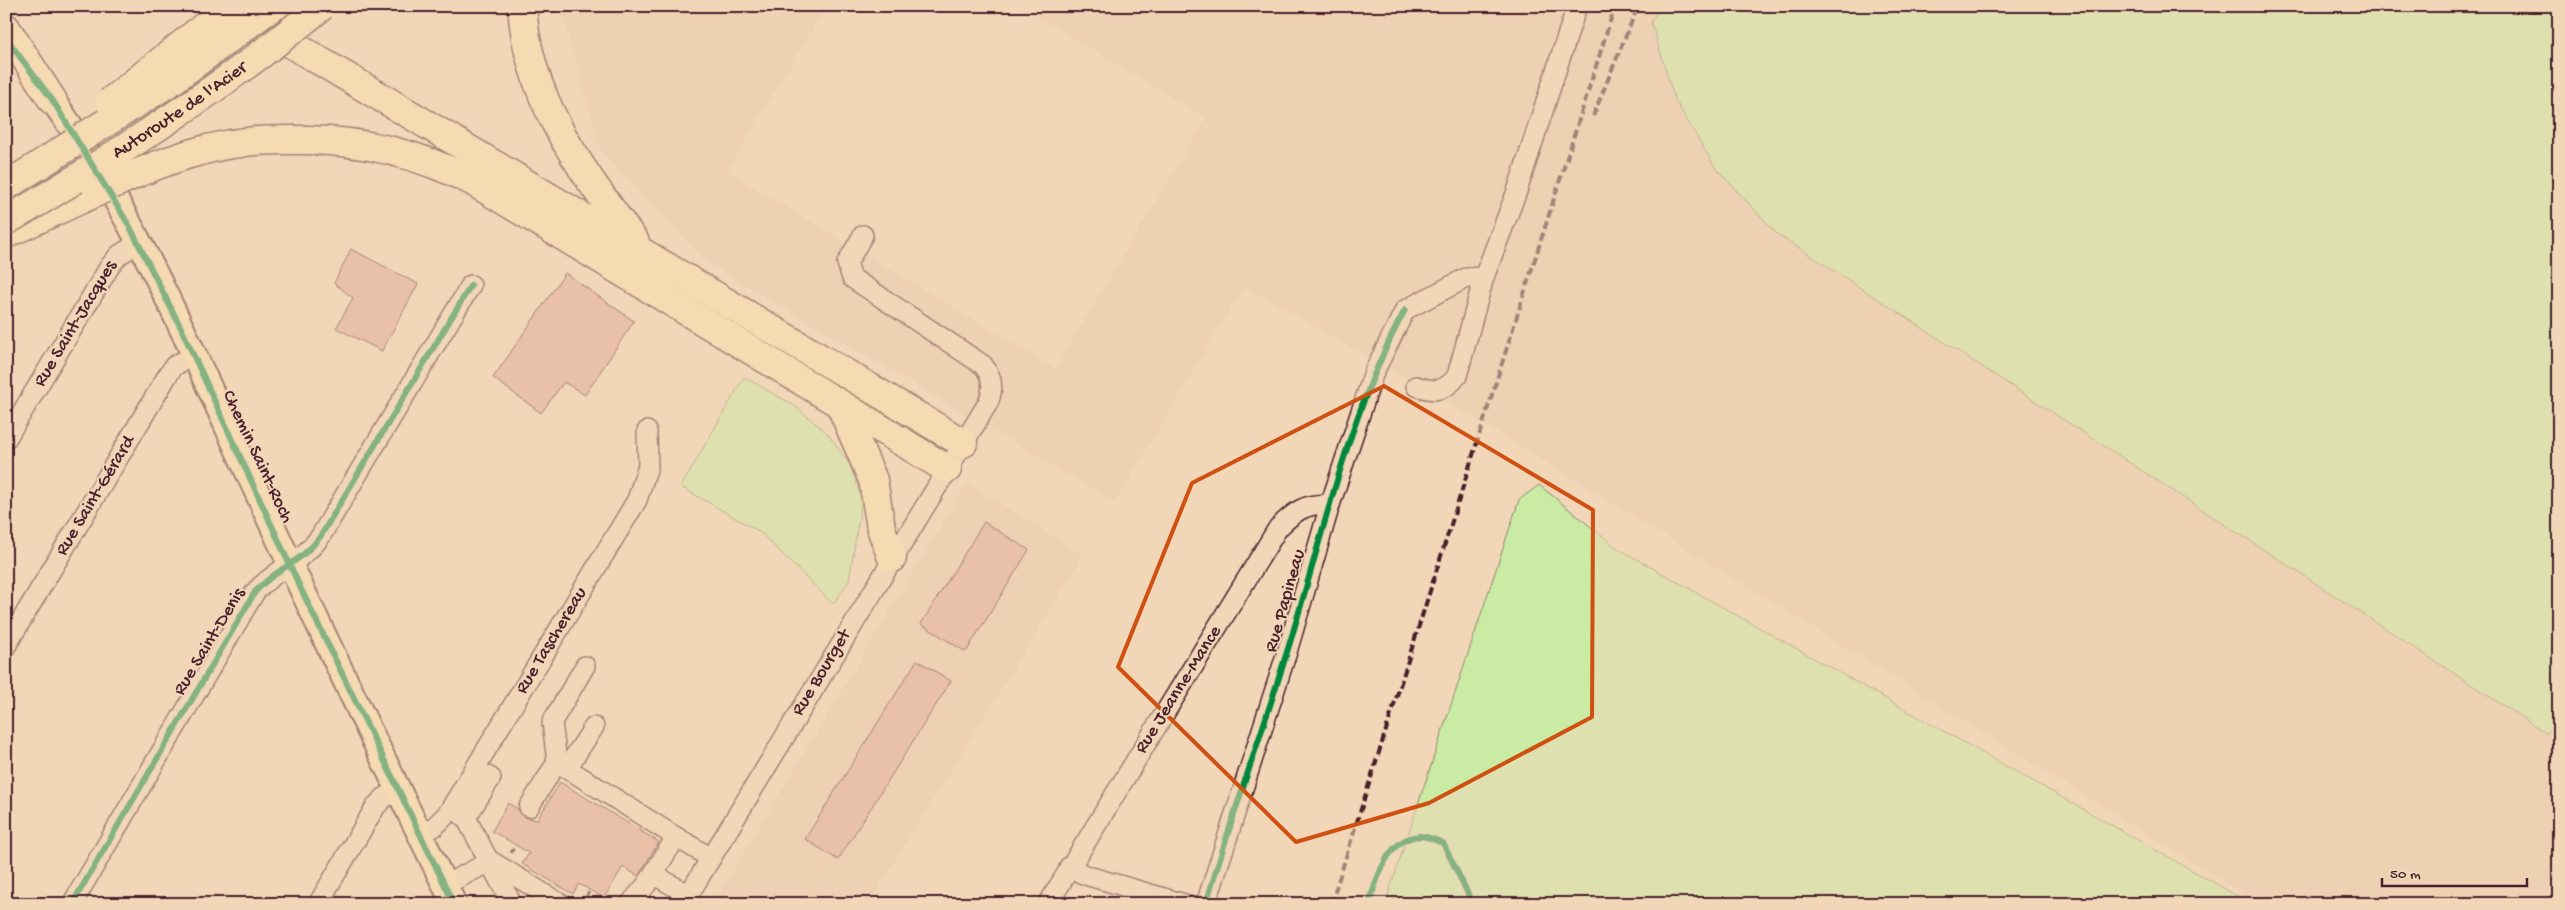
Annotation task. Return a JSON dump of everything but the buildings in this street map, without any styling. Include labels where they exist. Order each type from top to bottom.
[{"type":"highway","points":[[6,185],[229,6],[963,444]]},
{"type":"highway","name":"Autoroute de l'Acier","points":[[6,185],[170,82],[273,6]]},
{"type":"highway","name":"Autoroute de l'Acier","points":[[6,221],[192,104],[270,48],[322,6]]},
{"type":"highway","points":[[522,6],[532,64],[560,134],[589,182],[642,252]]},
{"type":"highway","points":[[6,28],[53,101]]},
{"type":"highway","points":[[6,234],[130,177],[184,156],[248,142],[308,140],[352,142],[388,148],[451,171],[500,197],[947,469]]},
{"type":"highway","points":[[841,406],[873,480],[880,528],[892,558]]},
{"type":"main road","name":"Chemin Saint-Roch","points":[[6,38],[53,101],[118,203],[194,355],[290,564],[450,894]]},
{"type":"street","points":[[1416,386],[1430,390],[1441,390],[1450,386],[1457,376],[1484,277],[1517,191],[1577,6]]},
{"type":"street","name":"Rue Bourget","points":[[686,899],[990,398],[992,386],[989,375],[976,360],[852,278],[847,263],[863,235]]},
{"type":"street","name":"Rue Saint-Jacques","points":[[6,439],[110,266],[119,255],[138,243]]},
{"type":"street","name":"Rue Papineau","points":[[1206,904],[1287,652],[1364,397],[1385,349],[1405,310],[1466,278],[1484,277]]},
{"type":"street","name":"Rue Saint-Denis","points":[[72,904],[256,592],[269,576],[303,557],[320,538],[471,285]]},
{"type":"street","name":"Rue Saint-Gérard","points":[[6,646],[166,378],[174,366],[194,355]]},
{"type":"street","name":"Rue Taschereau","points":[[420,834],[459,813],[475,769],[636,500],[648,466],[647,431]]},
{"type":"street","name":"Rue Jeanne-Mance","points":[[1048,904],[1278,528],[1300,508],[1318,504],[1330,506]]},
{"type":"street","points":[[585,666],[552,722],[562,765],[676,838],[711,858]]},
{"type":"street","points":[[529,807],[594,727]]},
{"type":"street","points":[[318,904],[376,806],[384,798],[398,790]]},
{"type":"street","points":[[459,813],[491,862],[512,904]]},
{"type":"street","points":[[630,904],[653,874],[676,838]]},
{"type":"street","points":[[450,894],[491,862]]},
{"type":"street","points":[[491,862],[534,897],[561,904]]},
{"type":"street","points":[[1069,868],[1085,875],[1185,904]]},
{"type":"street","points":[[653,874],[686,899]]},
{"type":"path","points":[[582,904],[590,890]]},
{"type":"highlighted area","points":[[1384,386],[1593,510],[1592,717],[1429,803],[1296,842],[1118,667],[1192,483]]},
{"type":"shaded area","points":[[560,6],[826,6],[727,171],[1055,369],[1206,118],[1021,6],[2559,6],[2559,904],[2260,904],[1471,416],[1244,286],[1115,502],[705,261],[601,151]]},
{"type":"shaded area","points":[[967,483],[1083,555],[1060,594],[868,904],[713,904]]},
{"type":"green space","points":[[1661,6],[2559,6],[2559,721],[2546,733],[1776,233],[1715,167],[1675,100],[1651,22]]},
{"type":"green space","points":[[744,377],[795,406],[827,433],[850,465],[862,499],[849,581],[833,604],[760,532],[681,487]]},
{"type":"green space","points":[[1539,485],[1617,548],[2252,904],[1385,904],[1519,500]]},
{"type":"railway","points":[[1331,904],[1615,6]]},
{"type":"railway","points":[[1593,116],[1638,6]]},
{"type":"cycle path","points":[[6,38],[53,101],[130,227],[181,328],[300,587],[454,904]]},
{"type":"cycle path","points":[[72,904],[255,592],[271,577],[297,560],[320,537],[471,285]]},
{"type":"cycle path","points":[[1206,904],[1287,652],[1352,434],[1367,392],[1405,310]]},
{"type":"cycle path","points":[[1369,904],[1380,872],[1391,852],[1409,838],[1420,836],[1443,843],[1473,904]]}]
